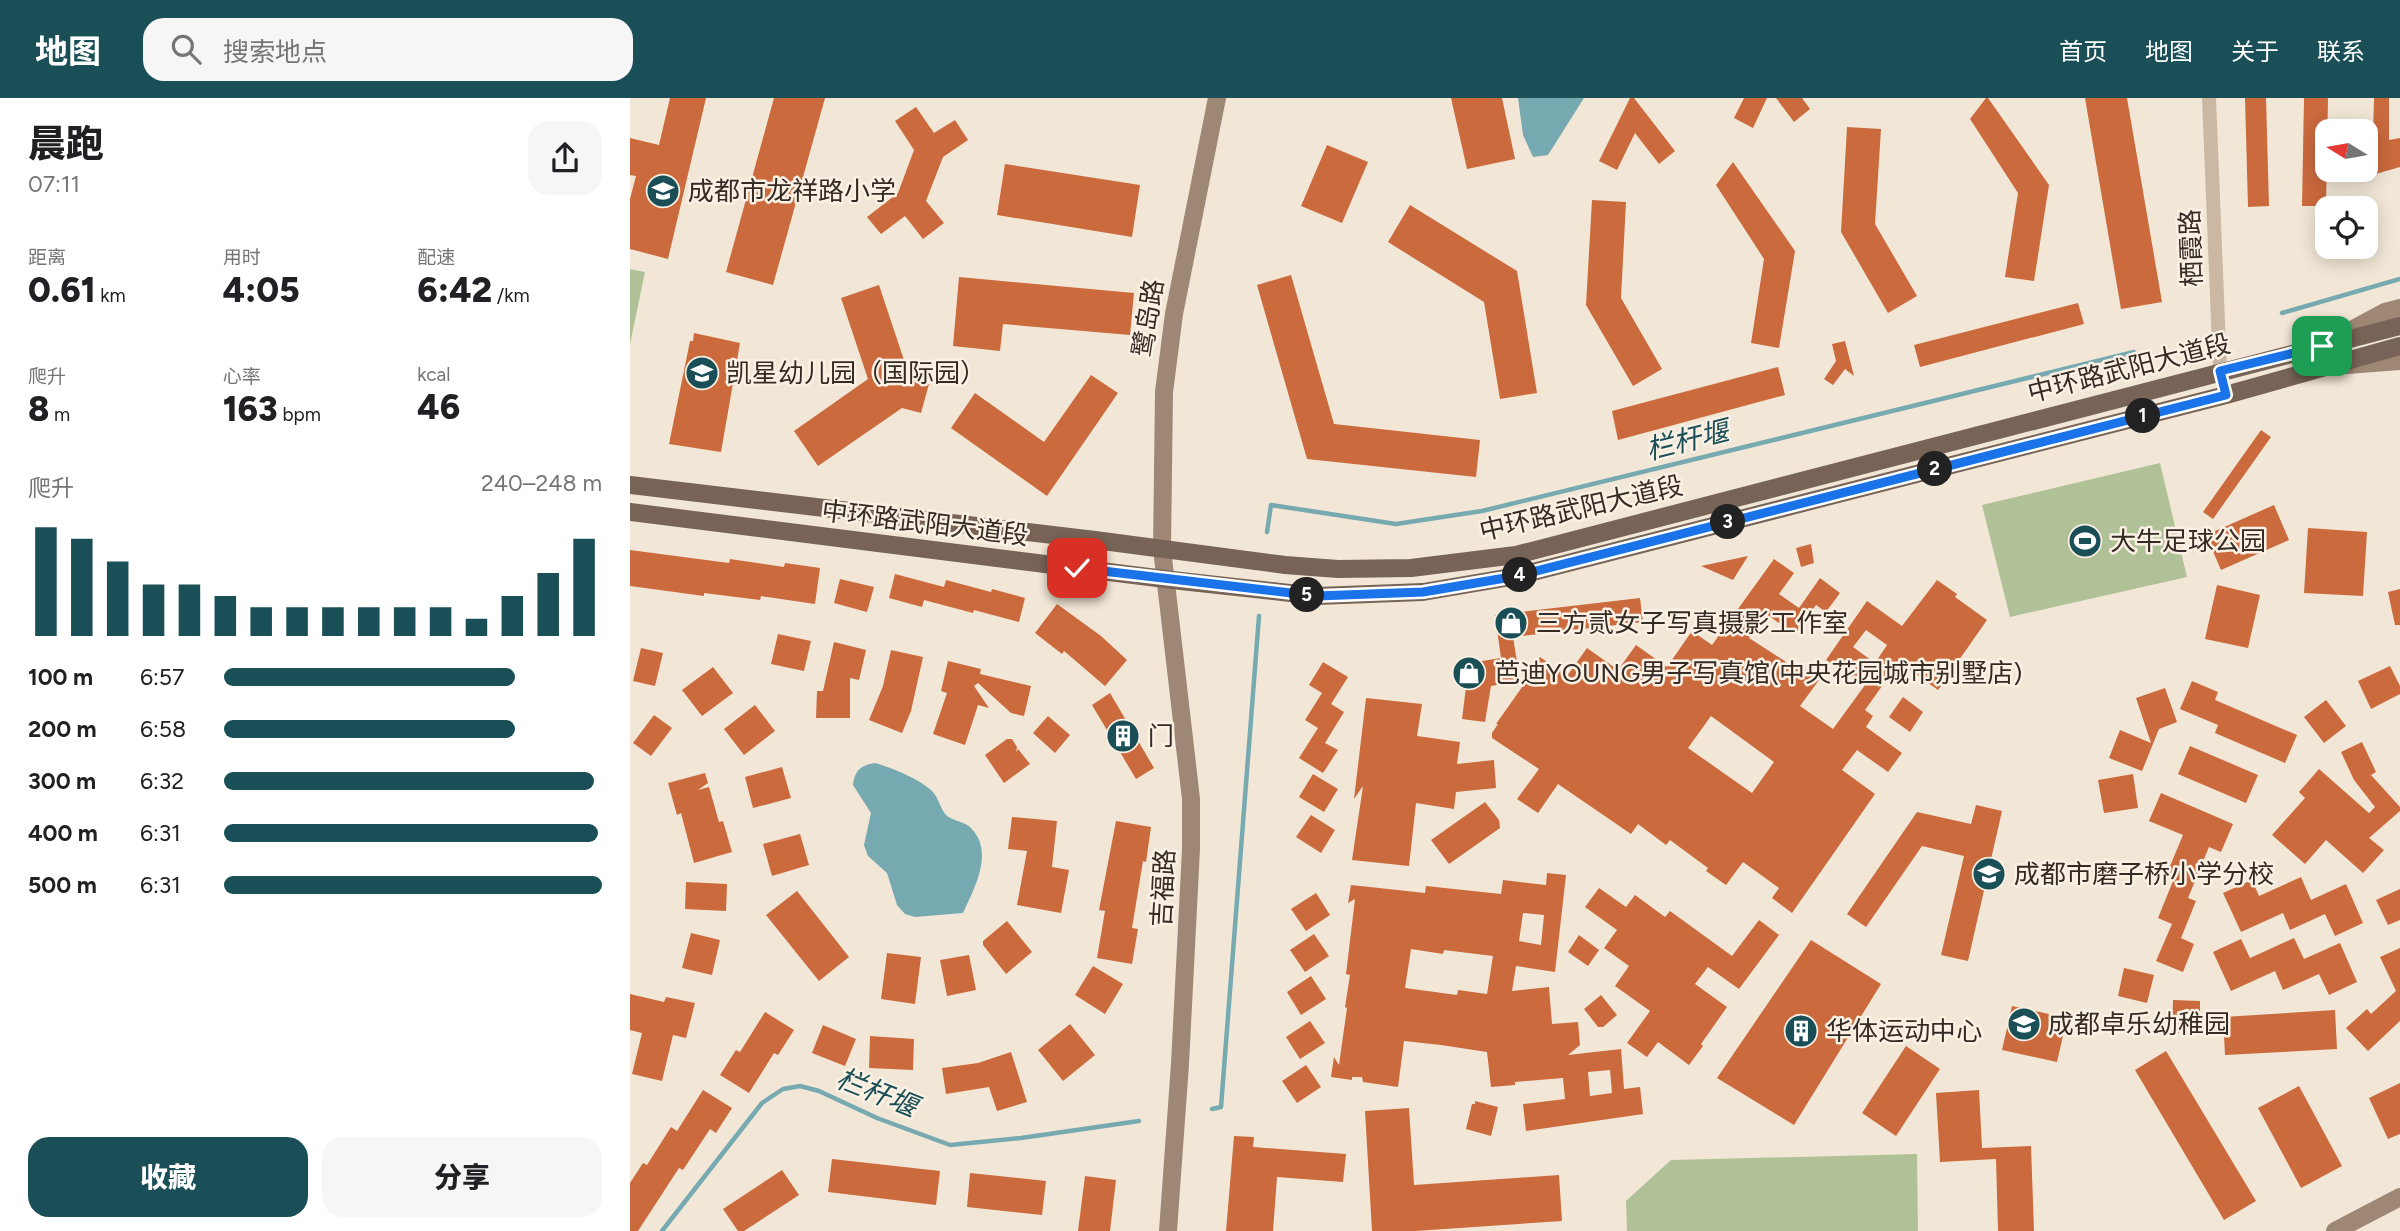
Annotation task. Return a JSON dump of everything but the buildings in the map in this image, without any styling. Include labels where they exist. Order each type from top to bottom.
[{"type":"main road","name":"中环路武阳大道段","points":[[630,485],[1285,565],[1338,569],[1410,568],[1516,555],[2400,326]]},
{"type":"main road","name":"中环路武阳大道段","points":[[630,513],[1317,596],[1423,592],[1517,576],[2226,395],[2400,346]]},
{"type":"street","name":"鹭岛路","points":[[1162,549],[1164,392],[1174,314],[1217,98]]},
{"type":"street","name":"栖霞路","points":[[2209,98],[2220,371],[2226,395]]},
{"type":"street","points":[[2322,346],[2385,312],[2400,308]]},
{"type":"street","points":[[2323,368],[2400,361]]},
{"type":"street","name":"吉福路","points":[[1162,549],[1191,800],[1180,1064],[1168,1231]]},
{"type":"street","points":[[2336,1231],[2400,1197]]},
{"type":"green space","points":[[630,269],[645,272],[630,344]]},
{"type":"green space","name":"大牛足球公园","points":[[2160,463],[2187,577],[2010,617],[1982,505]]},
{"type":"green space","points":[[1917,1154],[1918,1231],[1627,1231],[1626,1201],[1671,1160]]},
{"type":"water","points":[[1518,98],[1584,98],[1548,155],[1533,157],[1523,135]]},
{"type":"water","points":[[875,763],[906,774],[928,787],[946,815],[970,827],[977,837],[981,847],[980,869],[963,913],[915,917],[905,914],[897,905],[887,873],[868,856],[864,845],[871,813],[853,785],[860,769]]},
{"type":"waterway","name":"栏杆堰","points":[[2282,313],[2400,279]]},
{"type":"waterway","name":"栏杆堰","points":[[1267,532],[1271,505],[1396,524],[1482,511],[2134,352]]},
{"type":"waterway","name":"栏杆堰","points":[[1212,1109],[1221,1107],[1259,616]]},
{"type":"waterway","name":"栏杆堰","points":[[662,1231],[762,1103],[783,1089],[800,1086],[819,1091],[877,1118],[950,1145],[1139,1121]]},
{"type":"place","name":"成都市龙祥路小学","points":[[663,191]]},
{"type":"place","name":"凯星幼儿园（国际园）","points":[[702,373]]},
{"type":"place","name":"大牛足球公园","points":[[2085,541]]},
{"type":"place","name":"三方贰女子写真摄影工作室","points":[[1511,623]]},
{"type":"place","name":"芭迪YOUNG男子写真馆(中央花园城市别墅店)","points":[[1469,673]]},
{"type":"place","name":"门","points":[[1123,736]]},
{"type":"place","name":"成都市磨子桥小学分校","points":[[1989,874]]},
{"type":"place","name":"成都卓乐幼稚园","points":[[2024,1024]]},
{"type":"place","name":"华体运动中心","points":[[1801,1031]]},
{"type":"route","points":[[1077,568],[1317,596],[1423,592],[1517,576],[2226,395],[2220,371],[2322,346]]}]
